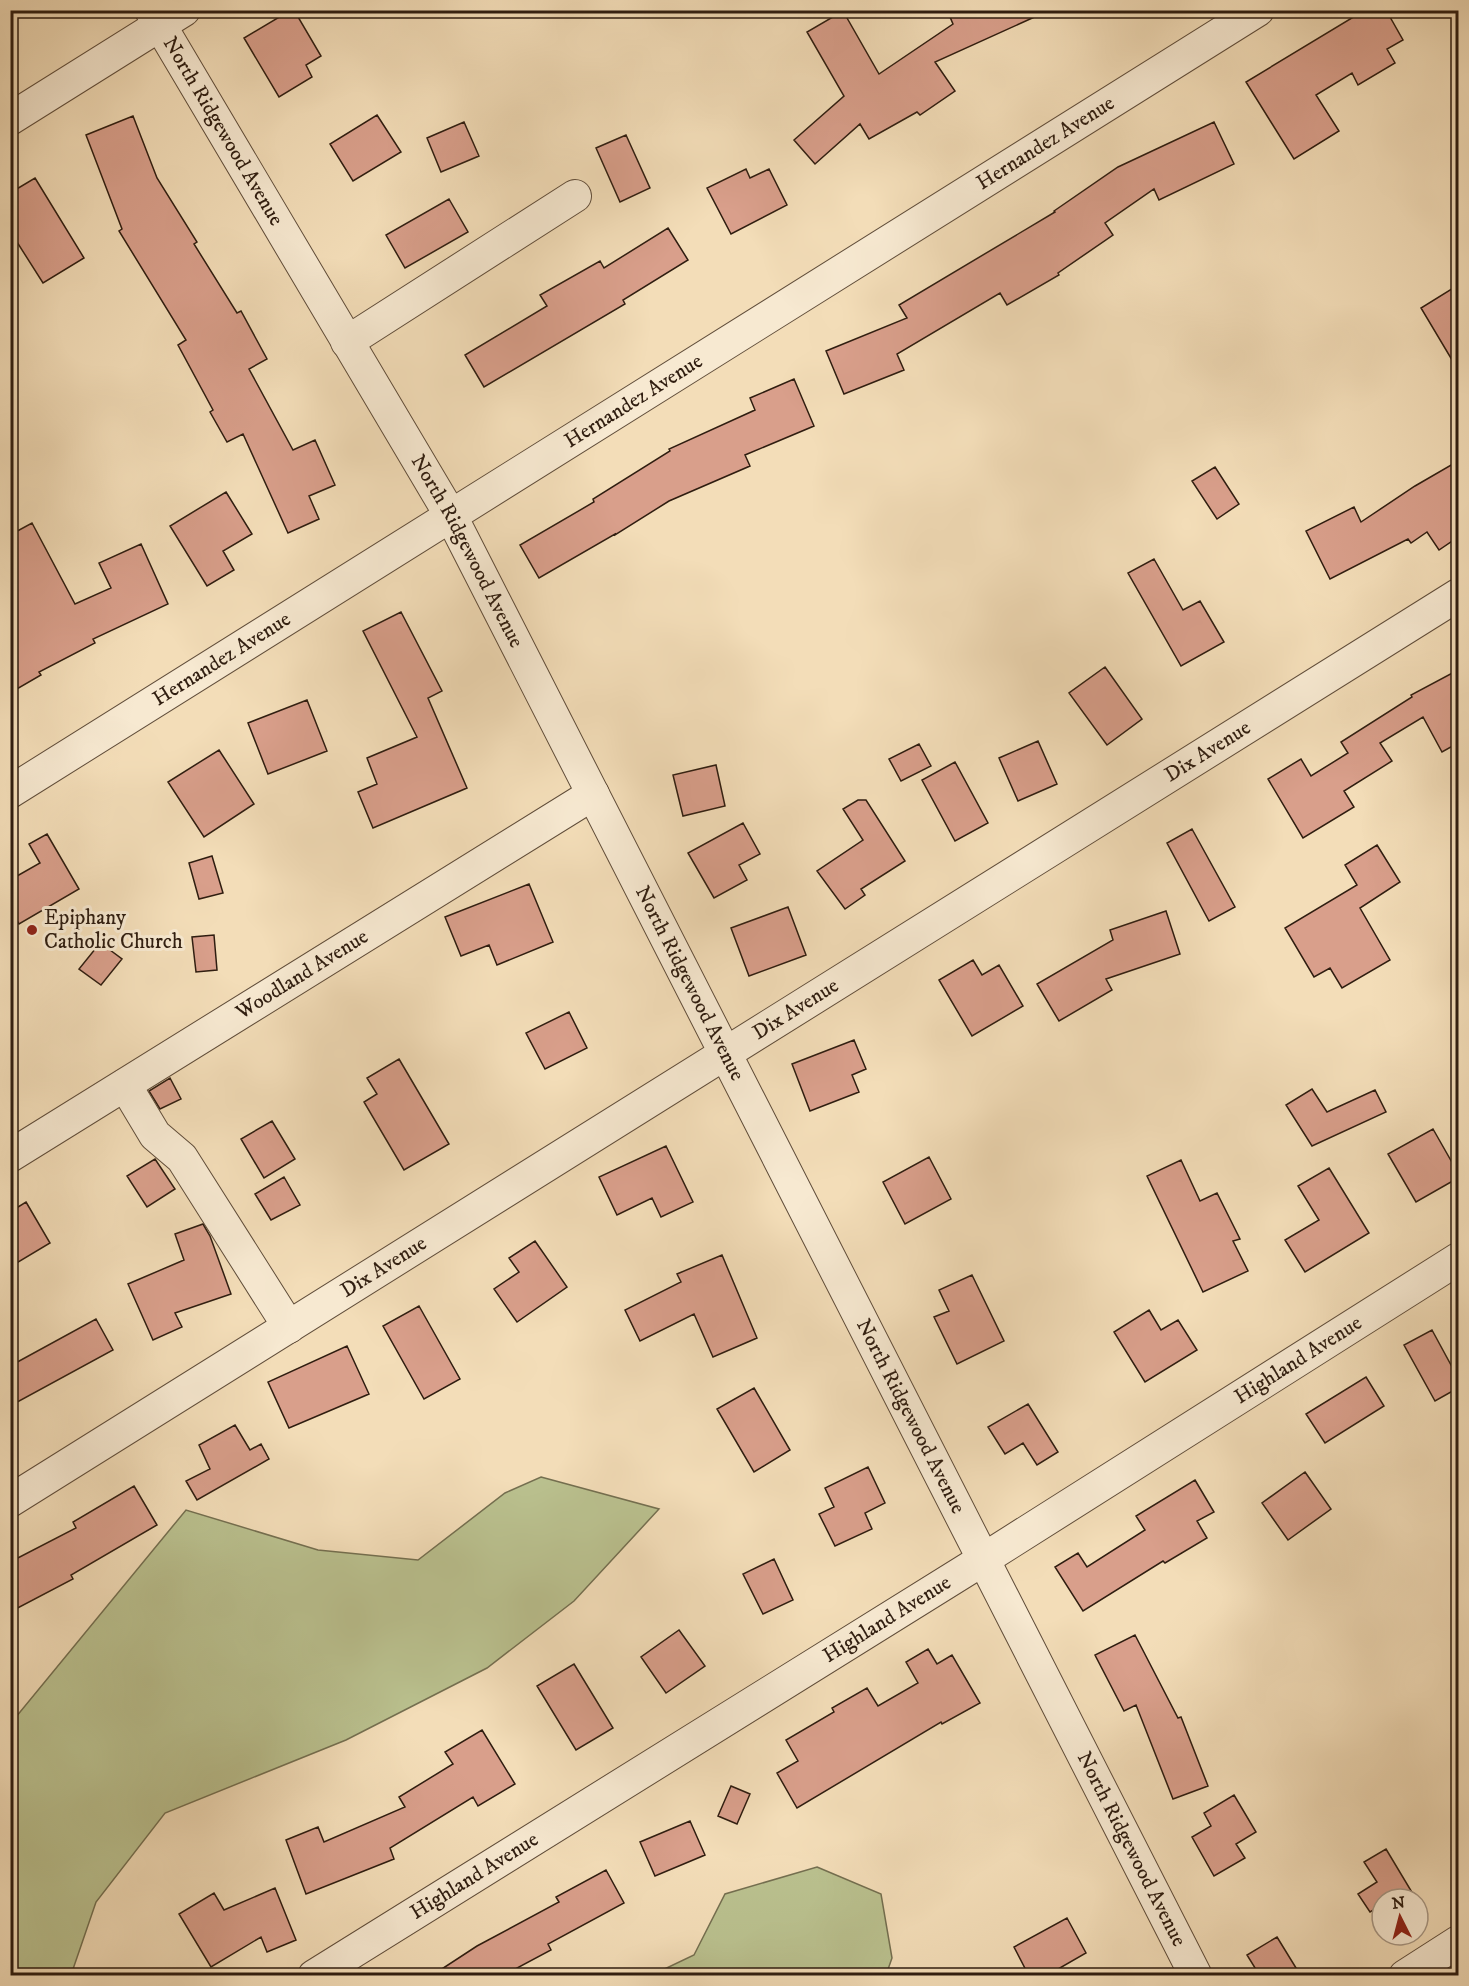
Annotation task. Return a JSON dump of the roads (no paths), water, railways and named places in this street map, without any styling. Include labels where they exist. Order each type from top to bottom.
[{"type":"street","name":"Hernandez Avenue","points":[[10,792],[1258,10]]},
{"type":"street","name":"North Ridgewood Avenue","points":[[165,16],[347,342],[450,516],[1196,1976]]},
{"type":"street","points":[[10,120],[165,16]]},
{"type":"street","points":[[347,342],[575,196]]},
{"type":"street","name":"Dix Avenue","points":[[10,1501],[1458,595]]},
{"type":"street","name":"Woodland Avenue","points":[[10,1156],[593,794]]},
{"type":"street","points":[[125,1085],[155,1135],[182,1158],[289,1327]]},
{"type":"street","name":"Highland Avenue","points":[[314,1976],[984,1559],[1458,1259]]},
{"type":"street","points":[[1405,1976],[1458,1942]]},
{"type":"place","name":"Epiphany Catholic Church","points":[[32,930]]}]
